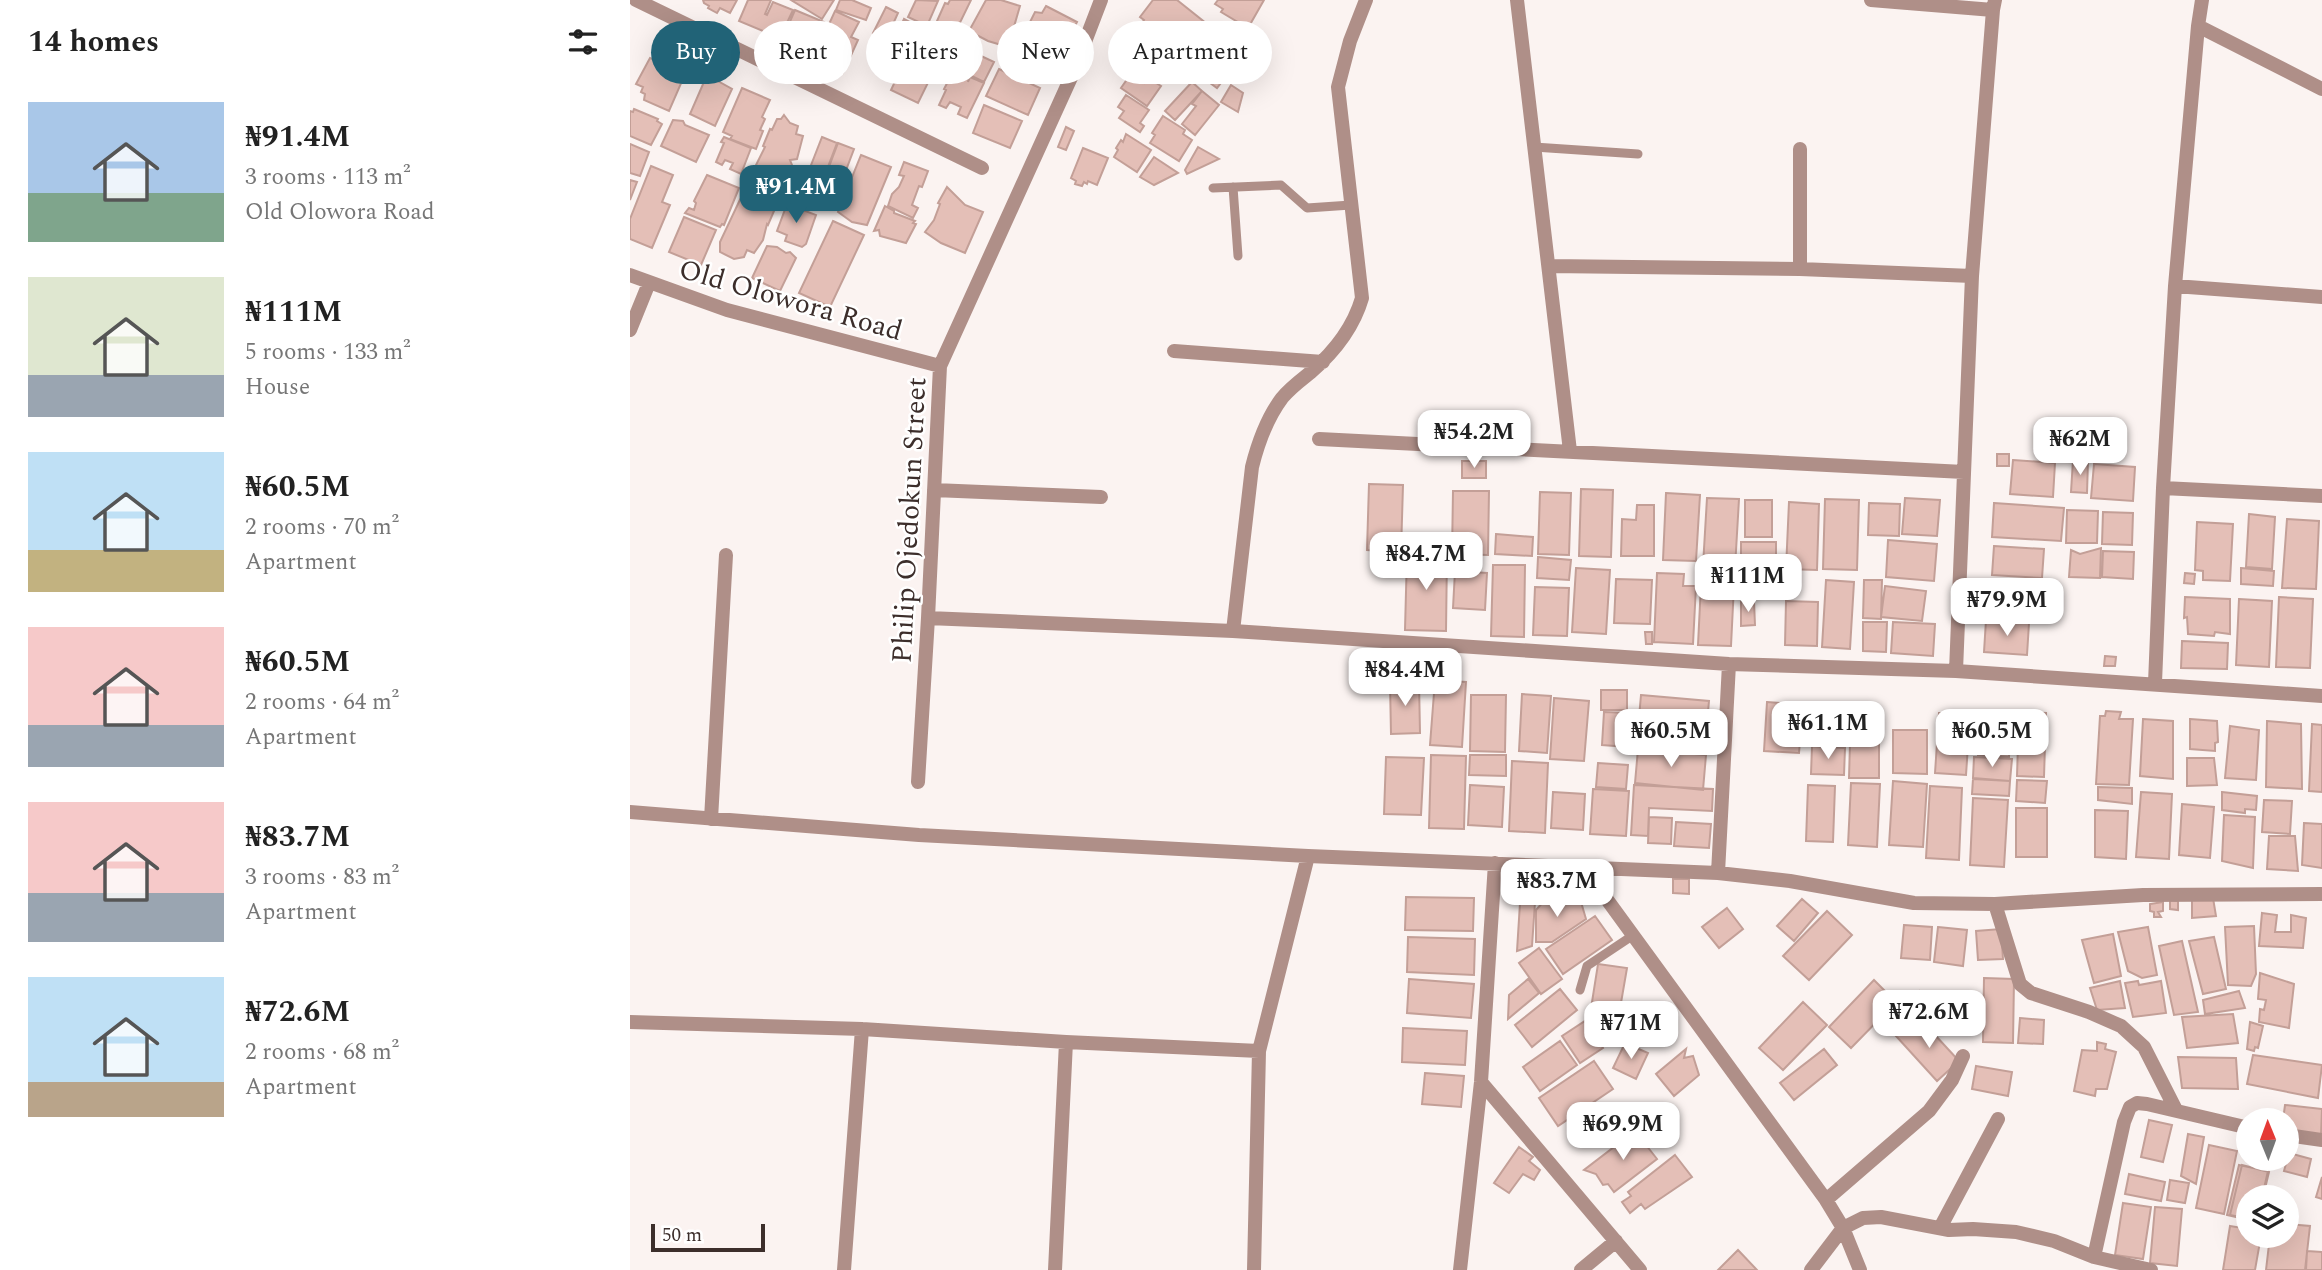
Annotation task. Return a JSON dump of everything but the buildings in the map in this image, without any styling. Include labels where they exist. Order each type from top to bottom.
[{"type":"street","points":[[630,8],[635,0],[982,168]]},
{"type":"street","name":"Philip Ojedokun Street","points":[[918,782],[940,366],[1073,73],[1101,0]]},
{"type":"street","points":[[1233,631],[1256,448],[1269,418],[1283,396],[1336,349],[1363,298],[1338,87],[1350,41],[1366,0]]},
{"type":"street","points":[[1517,0],[1570,451]]},
{"type":"street","points":[[1871,0],[1994,5],[1972,275],[1956,671]]},
{"type":"street","points":[[2155,683],[2175,286],[2197,26],[2202,0]]},
{"type":"street","points":[[2197,26],[2322,89]]},
{"type":"street","points":[[1800,149],[1800,269]]},
{"type":"street","points":[[1549,266],[1800,269],[1972,275]]},
{"type":"street","name":"Old Olowora Road","points":[[630,275],[727,310],[940,366]]},
{"type":"street","points":[[630,330],[649,283]]},
{"type":"street","points":[[2175,286],[2322,297]]},
{"type":"street","points":[[1174,351],[1323,362]]},
{"type":"street","points":[[1319,439],[1964,472]]},
{"type":"street","points":[[2163,488],[2322,496]]},
{"type":"street","points":[[934,490],[1101,497]]},
{"type":"street","points":[[711,818],[726,555]]},
{"type":"street","points":[[928,618],[1233,631],[1729,664],[1956,671],[2322,696]]},
{"type":"street","points":[[1718,873],[1729,664]]},
{"type":"street","points":[[630,812],[919,835],[1308,856],[1718,873],[1790,881],[1914,903],[1995,904],[2143,895],[2322,894]]},
{"type":"street","points":[[1254,1270],[1259,1051],[1308,856]]},
{"type":"street","points":[[1460,1270],[1481,1082],[1495,863]]},
{"type":"street","points":[[1584,868],[1826,1200],[1843,1228],[1860,1270]]},
{"type":"street","points":[[1995,904],[2020,984],[2031,993],[2089,1012],[2121,1026],[2144,1047],[2176,1110]]},
{"type":"street","points":[[630,1022],[862,1029],[1259,1051]]},
{"type":"street","points":[[844,1270],[862,1029]]},
{"type":"street","points":[[1055,1270],[1066,1042]]},
{"type":"street","points":[[1826,1200],[1929,1111],[1952,1080],[1963,1056]]},
{"type":"street","points":[[1481,1082],[1640,1270]]},
{"type":"street","points":[[2094,1257],[2124,1122],[2130,1107],[2137,1103],[2236,1125]]},
{"type":"street","points":[[1940,1228],[1998,1119]]},
{"type":"street","points":[[2300,1137],[2322,1140]]},
{"type":"street","points":[[1811,1270],[1843,1228],[1863,1218],[1881,1217],[1940,1228],[2016,1232],[2054,1241],[2094,1257],[2151,1270]]},
{"type":"street","points":[[1580,1270],[1616,1241]]},
{"type":"lane","points":[[1534,148],[1638,154]]},
{"type":"lane","points":[[1213,188],[1281,185],[1307,208],[1351,205]]},
{"type":"lane","points":[[1233,187],[1238,256]]},
{"type":"lane","points":[[1580,990],[1587,966],[1632,936]]}]
